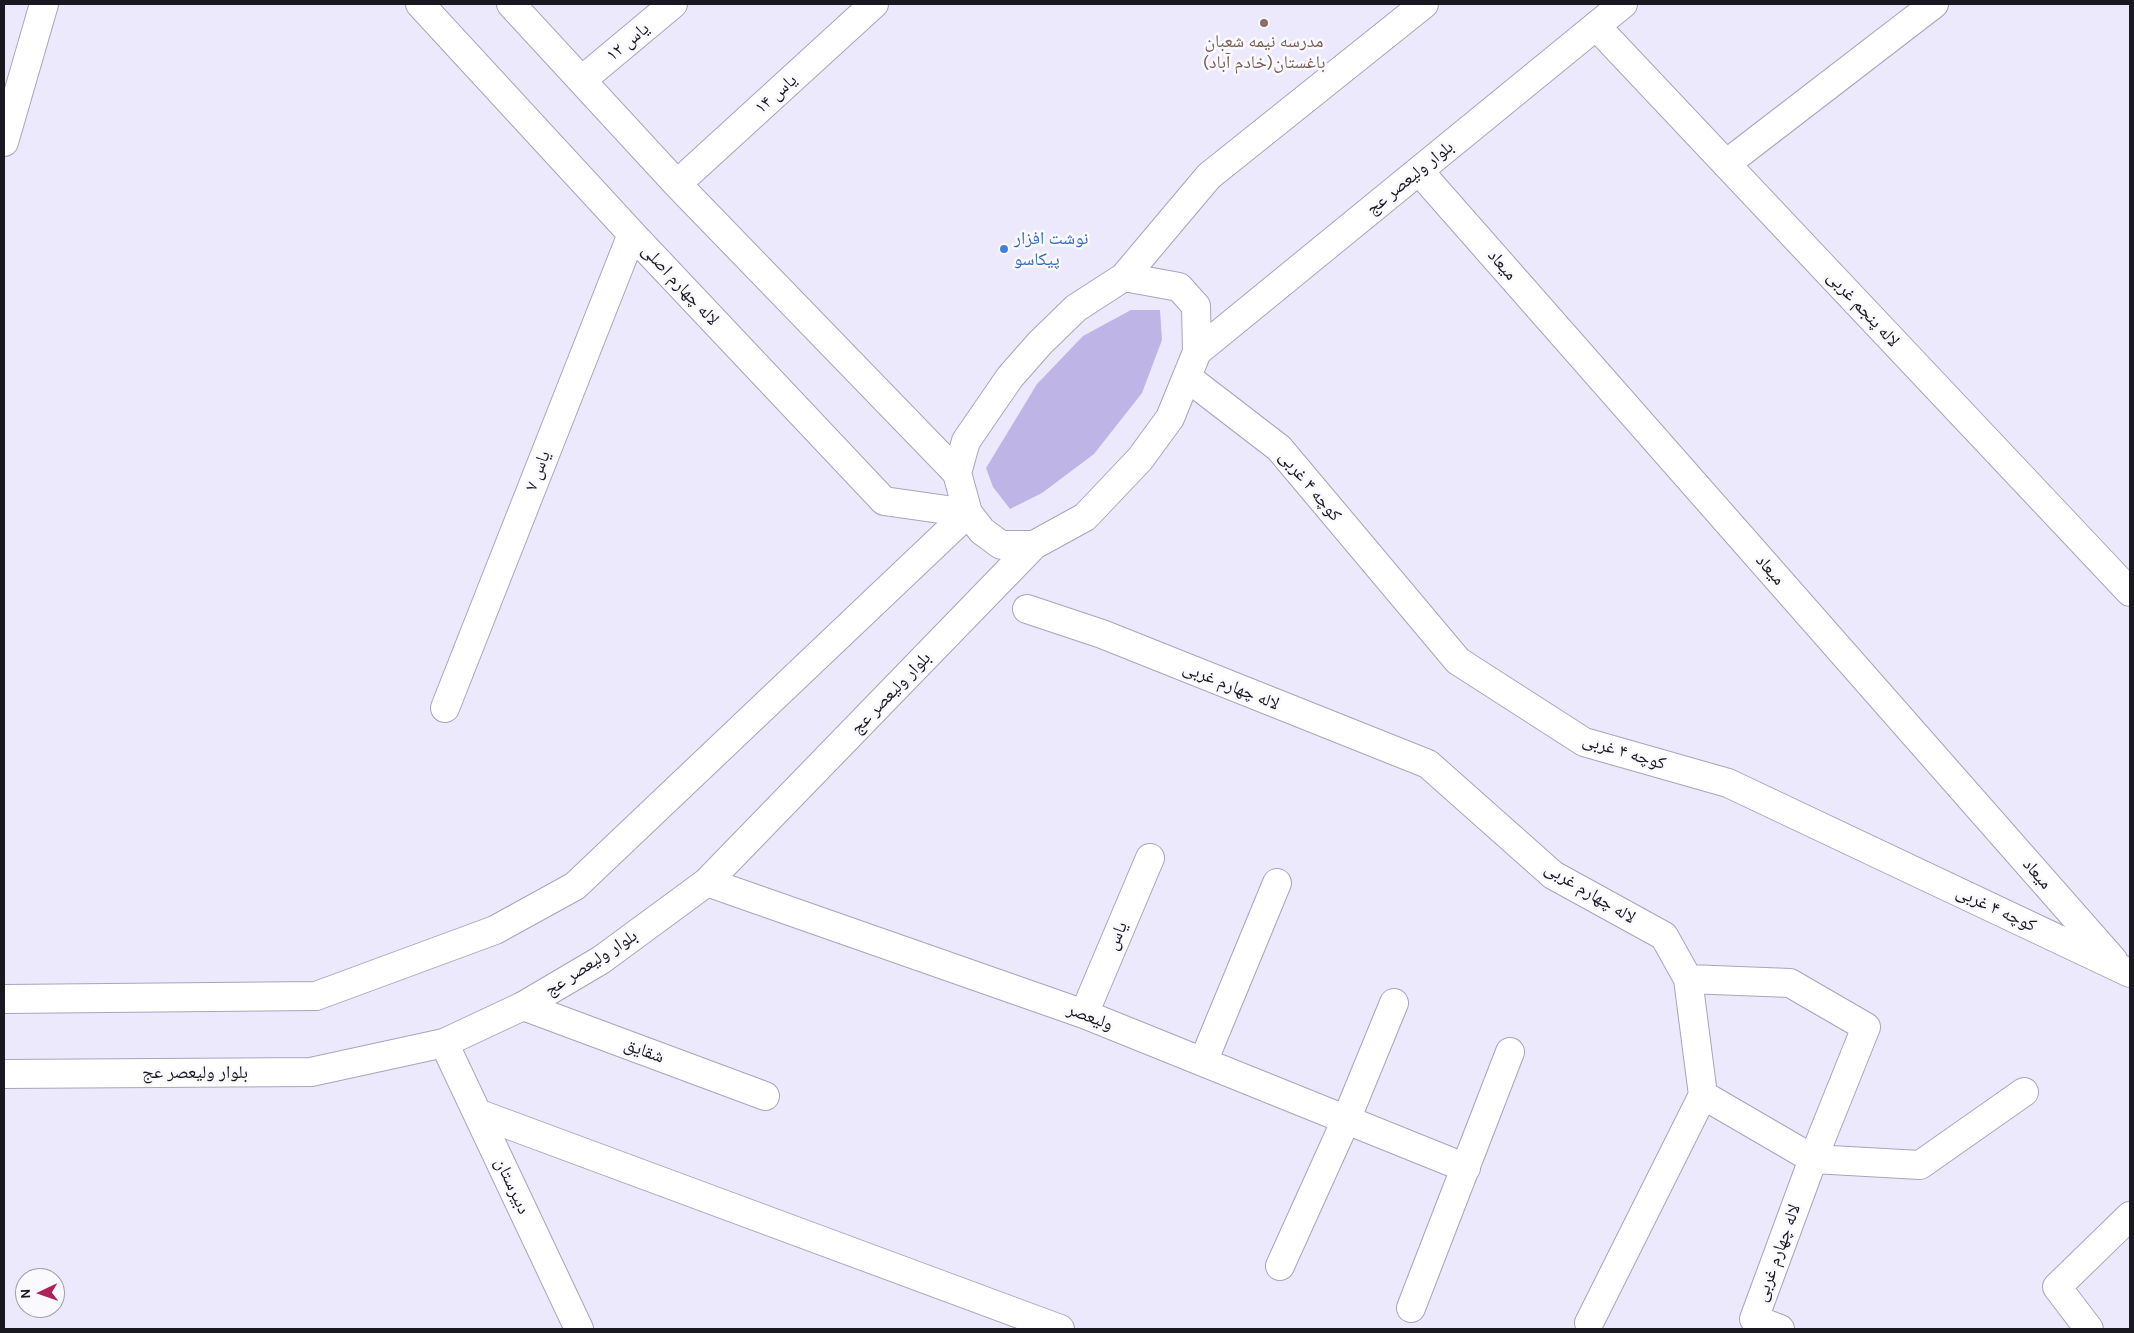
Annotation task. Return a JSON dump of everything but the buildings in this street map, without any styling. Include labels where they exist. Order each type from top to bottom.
[{"type":"street","points":[[4,142],[44,4]]},
{"type":"street","name":"لاله چهارم اصلی","points":[[420,4],[632,234],[884,501],[968,513]]},
{"type":"street","points":[[511,4],[677,184],[957,473],[968,513],[982,531],[1001,545],[1034,545],[1085,516],[1140,459],[1170,418],[1188,378],[1197,352],[1196,306],[1179,287],[1124,277]]},
{"type":"street","name":"یاس ۱۲","points":[[582,80],[673,4]]},
{"type":"street","name":"یاس ۱۴","points":[[677,184],[874,4]]},
{"type":"street","points":[[957,473],[966,441],[1010,377],[1040,343],[1076,308],[1124,277],[1209,176],[1424,4]]},
{"type":"street","name":"بلوار ولیعصر عج","points":[[1197,352],[1623,4]]},
{"type":"street","points":[[1726,164],[1934,4]]},
{"type":"street","name":"لاله پنجم غربی","points":[[1596,26],[2130,592]]},
{"type":"street","name":"میعاد","points":[[1419,171],[2125,971]]},
{"type":"street","name":"یاس ۷","points":[[445,708],[632,234]]},
{"type":"street","name":"کوچه ۴ غربی","points":[[1188,378],[1279,448],[1458,661],[1584,742],[1728,782],[2125,971]]},
{"type":"street","points":[[4,999],[316,996],[495,930],[575,886],[968,513]]},
{"type":"street","name":"بلوار ولیعصر عج","points":[[4,1074],[311,1072],[444,1043],[523,1006],[601,960],[707,882],[1034,545]]},
{"type":"street","name":"لاله چهارم غربی","points":[[1027,610],[1102,634],[1428,764],[1553,875],[1664,936],[1688,980],[1702,1095]]},
{"type":"street","name":"یاس","points":[[1084,1014],[1150,858]]},
{"type":"street","name":"ولیعصر","points":[[707,882],[1084,1014],[1466,1168]]},
{"type":"street","points":[[1203,1062],[1277,883]]},
{"type":"street","points":[[1688,980],[1790,983],[1866,1027],[1813,1159]]},
{"type":"street","points":[[1280,1266],[1346,1120],[1394,1003]]},
{"type":"street","name":"شقایق","points":[[523,1006],[766,1096]]},
{"type":"street","name":"دبیرستان","points":[[444,1043],[579,1329]]},
{"type":"street","points":[[1412,1308],[1510,1052]]},
{"type":"street","points":[[1589,1323],[1702,1095],[1813,1159],[1920,1165],[2024,1092]]},
{"type":"street","points":[[477,1113],[1060,1329]]},
{"type":"street","name":"لاله چهارم غربی","points":[[1780,1329],[1754,1319],[1813,1159]]},
{"type":"street","points":[[2089,1329],[2057,1288],[2130,1216]]},
{"type":"shaded area","points":[[1131,310],[1160,310],[1162,340],[1142,393],[1094,454],[1042,493],[1010,509],[993,487],[986,468],[1037,384],[1083,336]]},
{"type":"place","name":"مدرسه نیمه شعبان باغستان(خادم آباد)","points":[[1264,23]]},
{"type":"place","name":"نوشت افزار پیکاسو","points":[[1004,249]]}]
